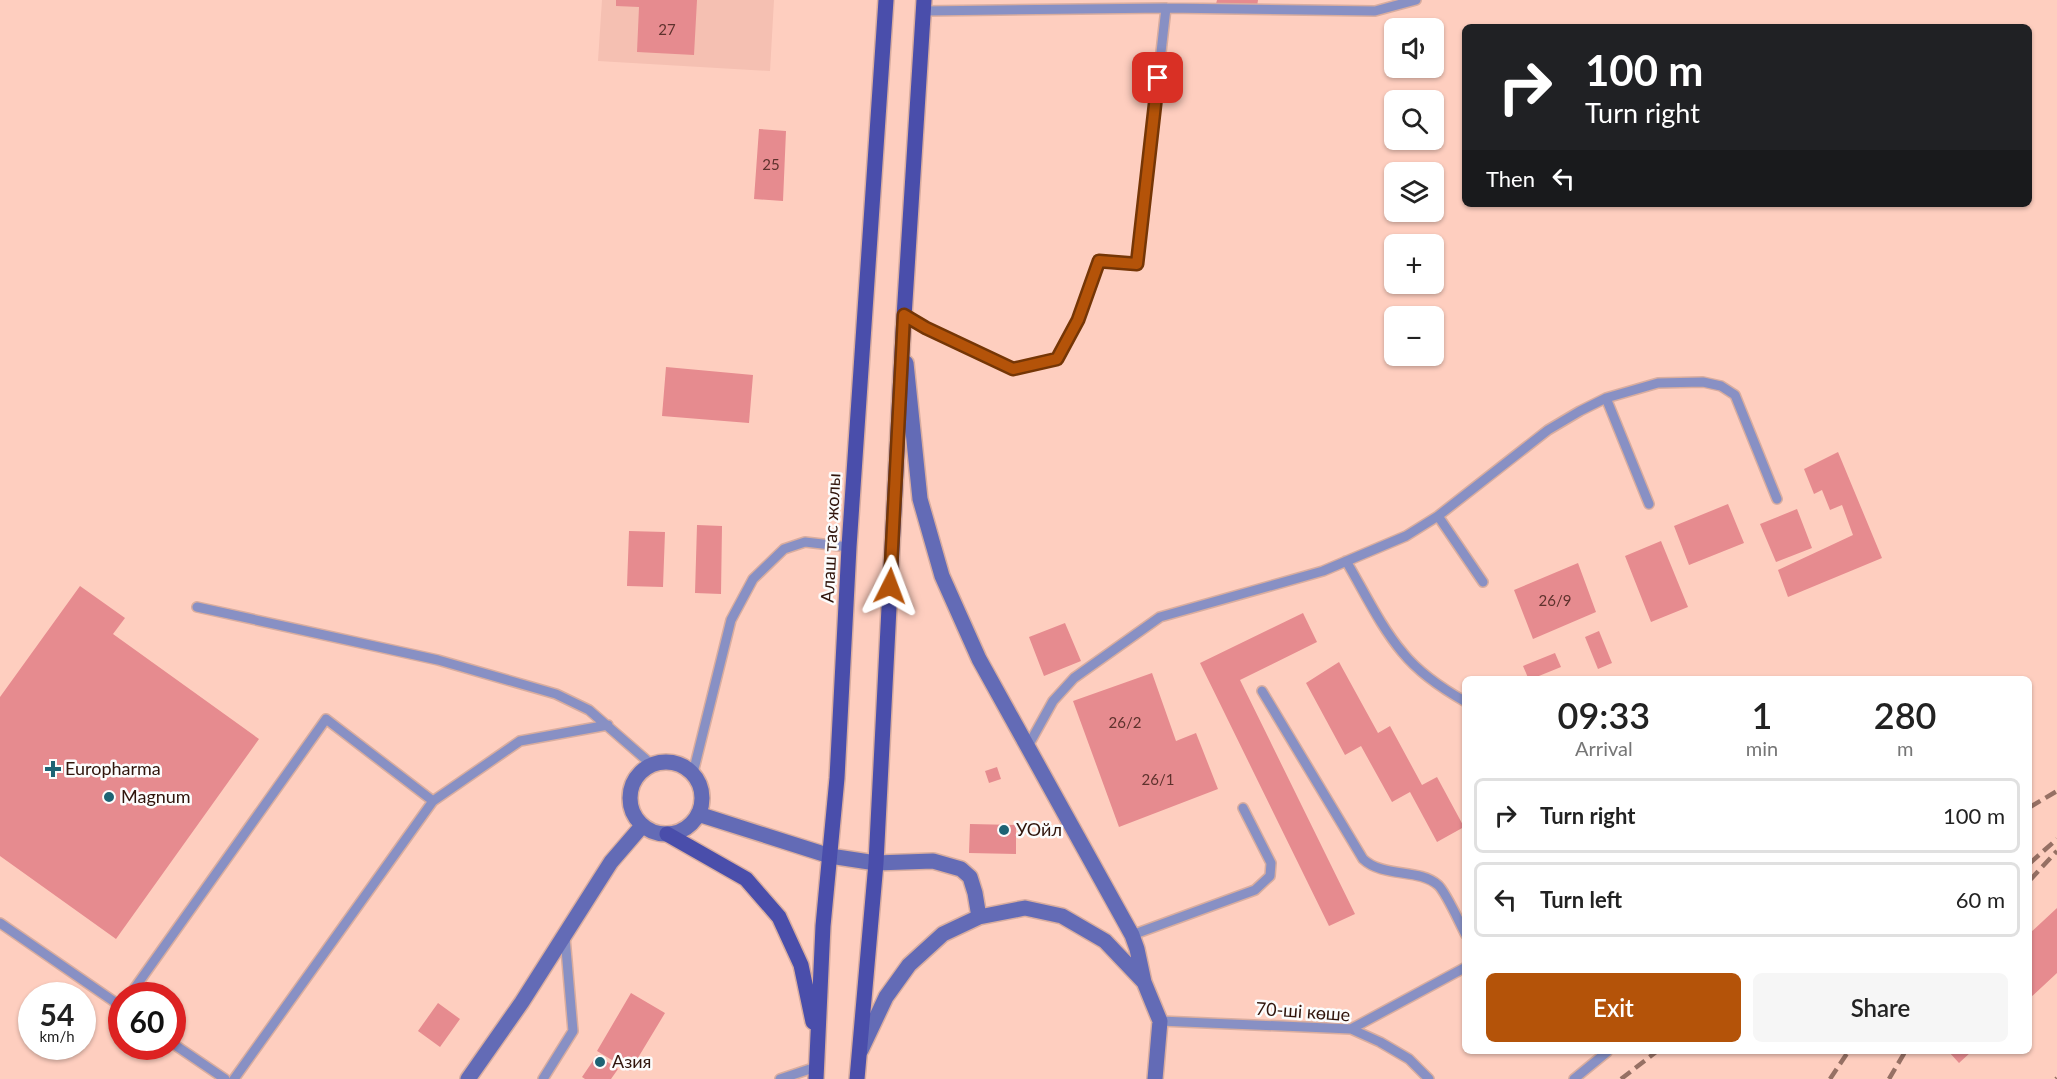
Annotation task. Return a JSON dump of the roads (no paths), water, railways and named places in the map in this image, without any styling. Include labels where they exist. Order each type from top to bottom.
[{"type":"main road","name":"Алаш тас жолы","points":[[816,1073],[823,927],[837,778],[849,547],[886,0]]},
{"type":"main road","points":[[857,1079],[876,863],[904,315],[924,6]]},
{"type":"main road","points":[[903,333],[920,499],[942,576],[979,659],[1132,935],[1144,982],[1160,1021],[1155,1079]]},
{"type":"main road","points":[[667,834],[686,828],[698,814],[702,803],[702,793],[693,773],[674,762],[662,761],[651,764],[637,776],[629,792],[634,817],[650,831],[667,834],[746,879],[779,917],[801,966],[818,1042]]},
{"type":"main road","points":[[698,814],[830,856],[876,863],[933,861],[961,869],[970,877],[979,917]]},
{"type":"main road","points":[[468,1079],[522,1002],[611,862],[642,826]]},
{"type":"main road","points":[[861,1050],[886,997],[909,965],[943,934],[979,917],[1025,908],[1062,916],[1106,941],[1144,982]]},
{"type":"lane","points":[[924,6],[1375,10],[1416,0]]},
{"type":"lane","points":[[904,315],[926,328],[1013,369],[1057,359],[1078,320],[1099,261],[1137,264],[1166,8]]},
{"type":"lane","points":[[1028,746],[1053,701],[1074,678],[1160,616],[1323,571],[1406,536],[1438,516],[1548,430],[1606,398],[1658,383],[1703,382],[1721,386],[1735,396],[1777,499]]},
{"type":"lane","points":[[1606,398],[1649,504]]},
{"type":"lane","points":[[1438,516],[1483,582]]},
{"type":"lane","points":[[693,773],[731,620],[753,579],[784,549],[805,542],[849,547]]},
{"type":"lane","points":[[1346,561],[1403,653],[1437,685],[1462,700]]},
{"type":"lane","points":[[196,607],[438,660],[556,694],[589,710],[651,764]]},
{"type":"lane","points":[[1262,691],[1354,848],[1363,859],[1371,867],[1419,877],[1439,885],[1462,928]]},
{"type":"lane","points":[[139,982],[327,719],[433,801]]},
{"type":"lane","points":[[234,1079],[433,801],[520,741],[608,725]]},
{"type":"lane","points":[[1132,935],[1255,890],[1270,876],[1271,863],[1243,808]]},
{"type":"lane","points":[[0,923],[108,998]]},
{"type":"lane","points":[[543,1079],[573,1031],[565,934]]},
{"type":"lane","points":[[1351,1029],[1462,969]]},
{"type":"lane","name":"70-ші көше","points":[[1160,1021],[1351,1029],[1409,1059],[1429,1079]]},
{"type":"lane","points":[[186,1053],[225,1079]]},
{"type":"lane","points":[[1574,1079],[1605,1054]]},
{"type":"lane","points":[[780,1079],[816,1073]]},
{"type":"railway","points":[[2032,806],[2057,791]]},
{"type":"railway","points":[[2032,861],[2057,839]]},
{"type":"railway","points":[[2032,878],[2057,851]]},
{"type":"railway","points":[[1621,1079],[1653,1054]]},
{"type":"railway","points":[[1830,1079],[1847,1054]]},
{"type":"railway","points":[[1889,1079],[1904,1054]]},
{"type":"place","name":"Europharma","points":[[53,769]]},
{"type":"place","name":"Magnum","points":[[109,797]]},
{"type":"place","name":"УОйл","points":[[1004,830]]},
{"type":"place","name":"Азия","points":[[600,1062]]}]
